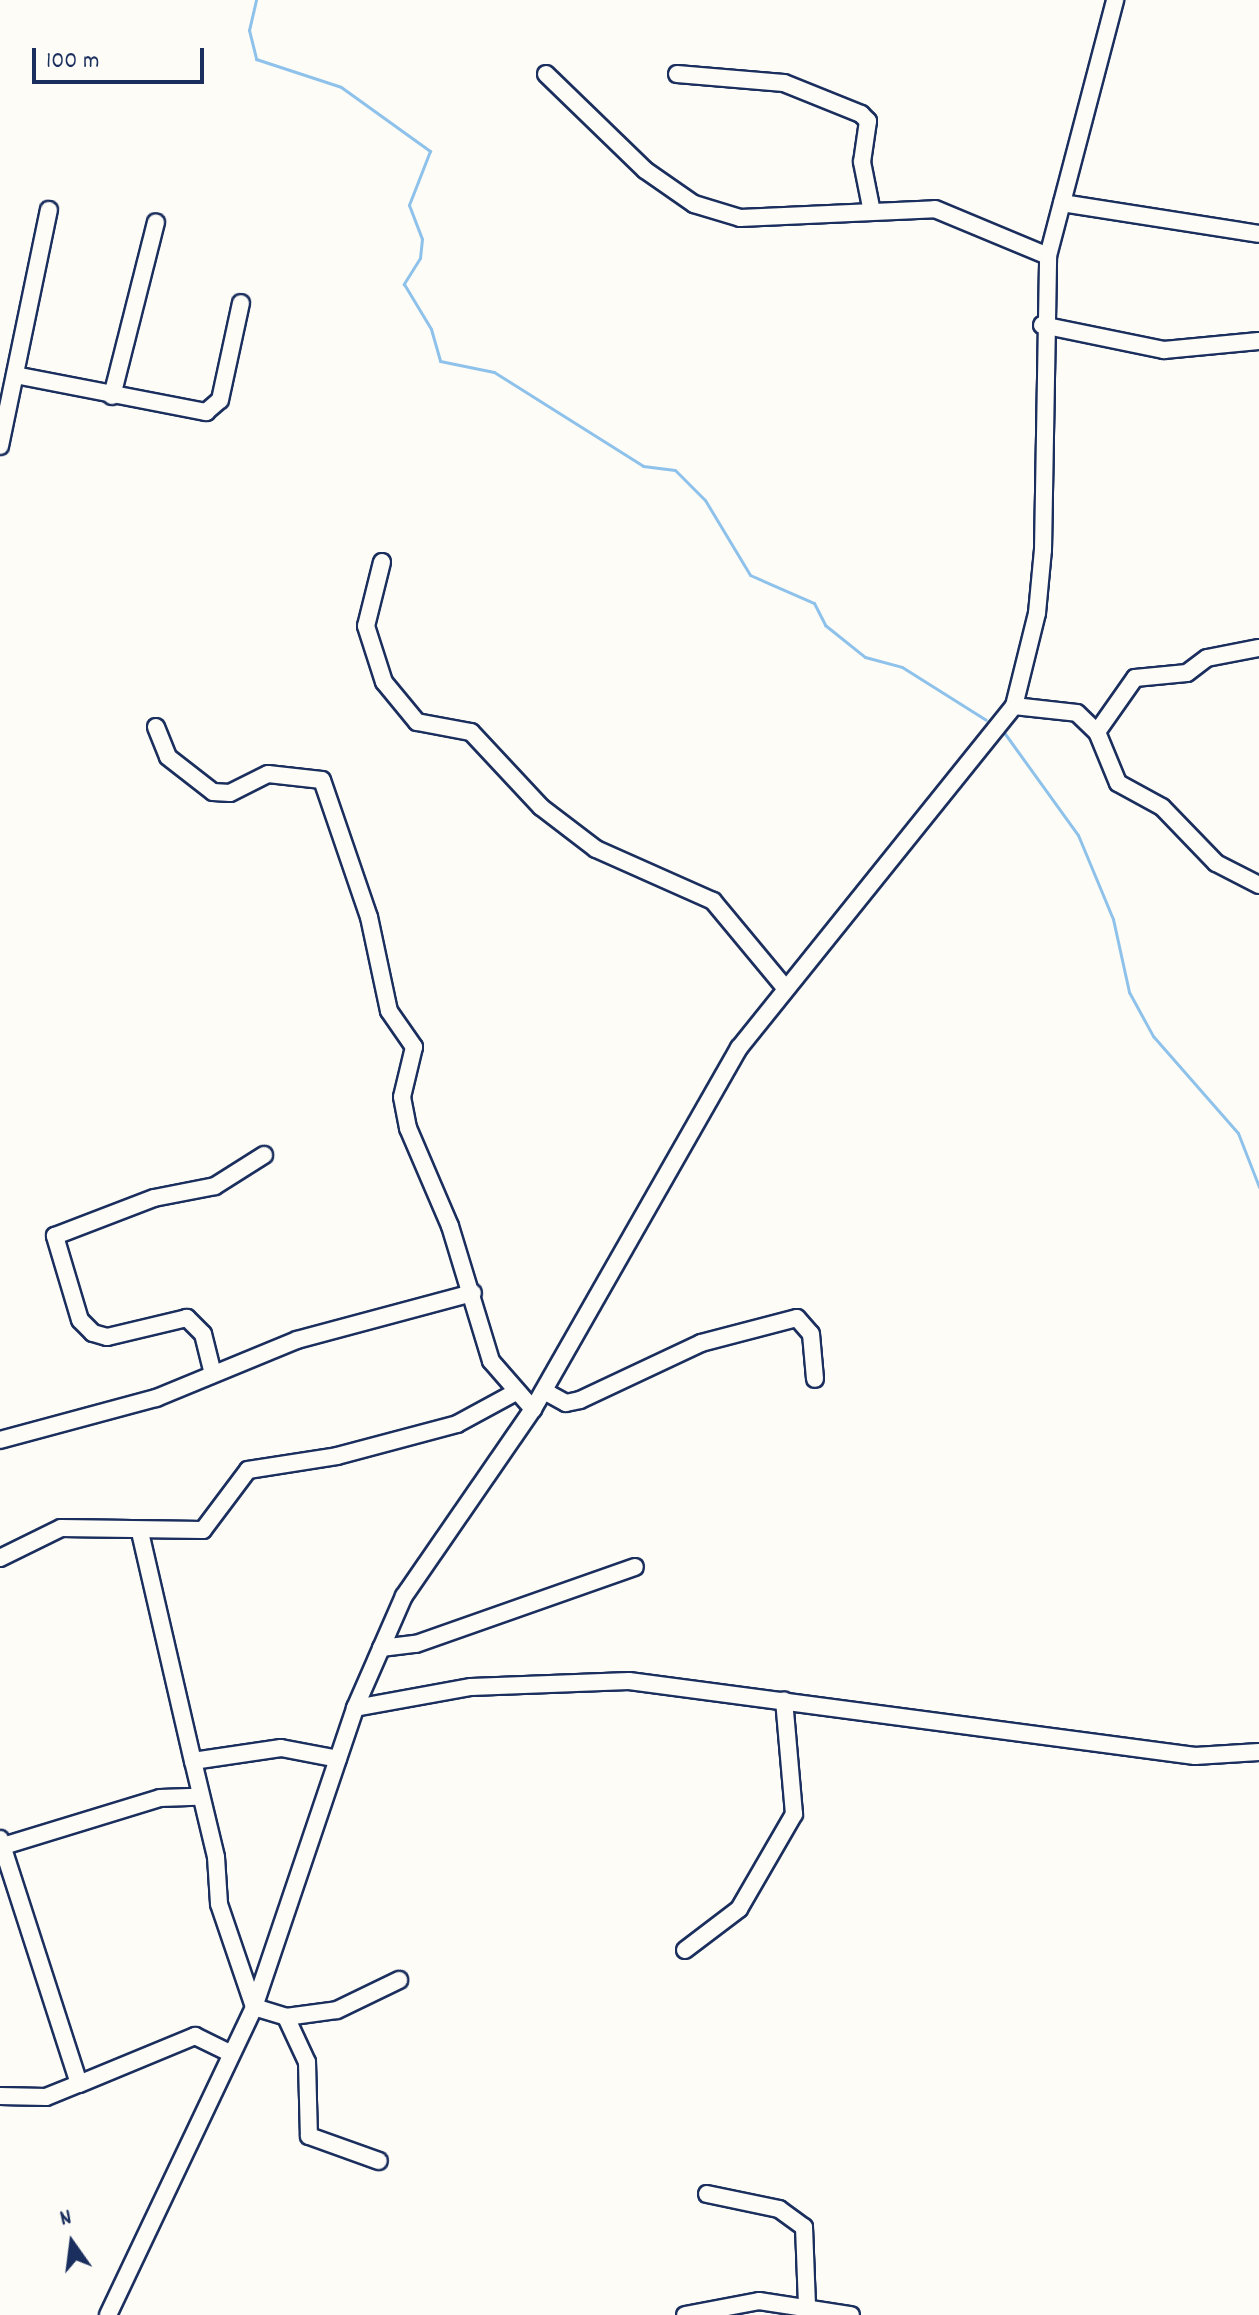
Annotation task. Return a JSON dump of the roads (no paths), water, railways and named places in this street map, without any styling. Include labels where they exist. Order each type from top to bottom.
[{"type":"street","points":[[108,2315],[254,2007],[355,1708],[404,1596],[533,1409],[714,1089],[786,989],[1014,706],[1037,613],[1043,550],[1042,325],[1048,256],[1115,0]]},
{"type":"street","points":[[546,74],[645,170],[694,204],[740,218],[871,207],[935,209],[1048,256]]},
{"type":"street","points":[[677,74],[784,83],[861,114],[868,121],[862,162],[871,207]]},
{"type":"street","points":[[1062,203],[1259,234]]},
{"type":"street","points":[[0,446],[49,210]]},
{"type":"street","points":[[112,396],[156,222]]},
{"type":"street","points":[[15,375],[197,414],[213,409],[241,303]]},
{"type":"street","points":[[1042,325],[1164,350],[1259,341]]},
{"type":"street","points":[[382,562],[366,626],[384,682],[417,722],[471,732],[541,807],[596,849],[713,901],[786,989]]},
{"type":"street","points":[[1097,732],[1135,678],[1187,673],[1207,658],[1259,648]]},
{"type":"street","points":[[1014,706],[1077,713],[1097,732],[1118,783],[1162,807],[1216,863],[1259,885]]},
{"type":"street","points":[[156,727],[168,757],[213,792],[230,793],[268,774],[322,780],[369,917],[389,1011],[414,1047],[402,1097],[408,1128],[473,1293],[485,1345],[514,1393],[533,1409]]},
{"type":"street","points":[[213,1374],[203,1334],[187,1318],[107,1337],[93,1333],[80,1320],[55,1236],[154,1198],[215,1186],[264,1155]]},
{"type":"street","points":[[0,1440],[156,1398],[297,1340],[473,1293]]},
{"type":"street","points":[[544,1391],[566,1403],[580,1400],[701,1343],[797,1318],[811,1334],[815,1379]]},
{"type":"street","points":[[0,1558],[61,1528],[140,1532],[212,1526],[248,1470],[337,1456],[457,1424],[514,1393]]},
{"type":"street","points":[[140,1532],[193,1761],[197,1797],[216,1857],[222,1919],[254,2007]]},
{"type":"street","points":[[381,1648],[416,1644],[635,1567]]},
{"type":"street","points":[[355,1708],[554,1680],[629,1681],[1195,1756],[1259,1752]]},
{"type":"street","points":[[685,1950],[739,1909],[794,1814],[784,1700]]},
{"type":"street","points":[[193,1761],[281,1748],[338,1759]]},
{"type":"street","points":[[79,2084],[1,1844],[160,1798],[197,1797]]},
{"type":"street","points":[[254,2007],[286,2017],[337,2010],[399,1980]]},
{"type":"street","points":[[286,2017],[307,2062],[309,2136],[379,2161]]},
{"type":"street","points":[[0,2096],[46,2097],[186,2038],[207,2039],[230,2053]]},
{"type":"street","points":[[707,2194],[779,2209],[804,2227],[807,2304]]},
{"type":"street","points":[[685,2315],[714,2304],[807,2304],[851,2315]]},
{"type":"waterway","points":[[256,0],[249,30],[256,59],[341,87],[430,151],[409,205],[422,239],[420,258],[404,284],[431,329],[440,361],[494,372],[643,466],[675,470],[705,500],[750,575],[814,603],[825,625],[865,657],[902,667],[986,720]]},
{"type":"waterway","points":[[1003,731],[1078,835],[1113,919],[1129,992],[1153,1036],[1238,1133],[1259,1187]]}]
